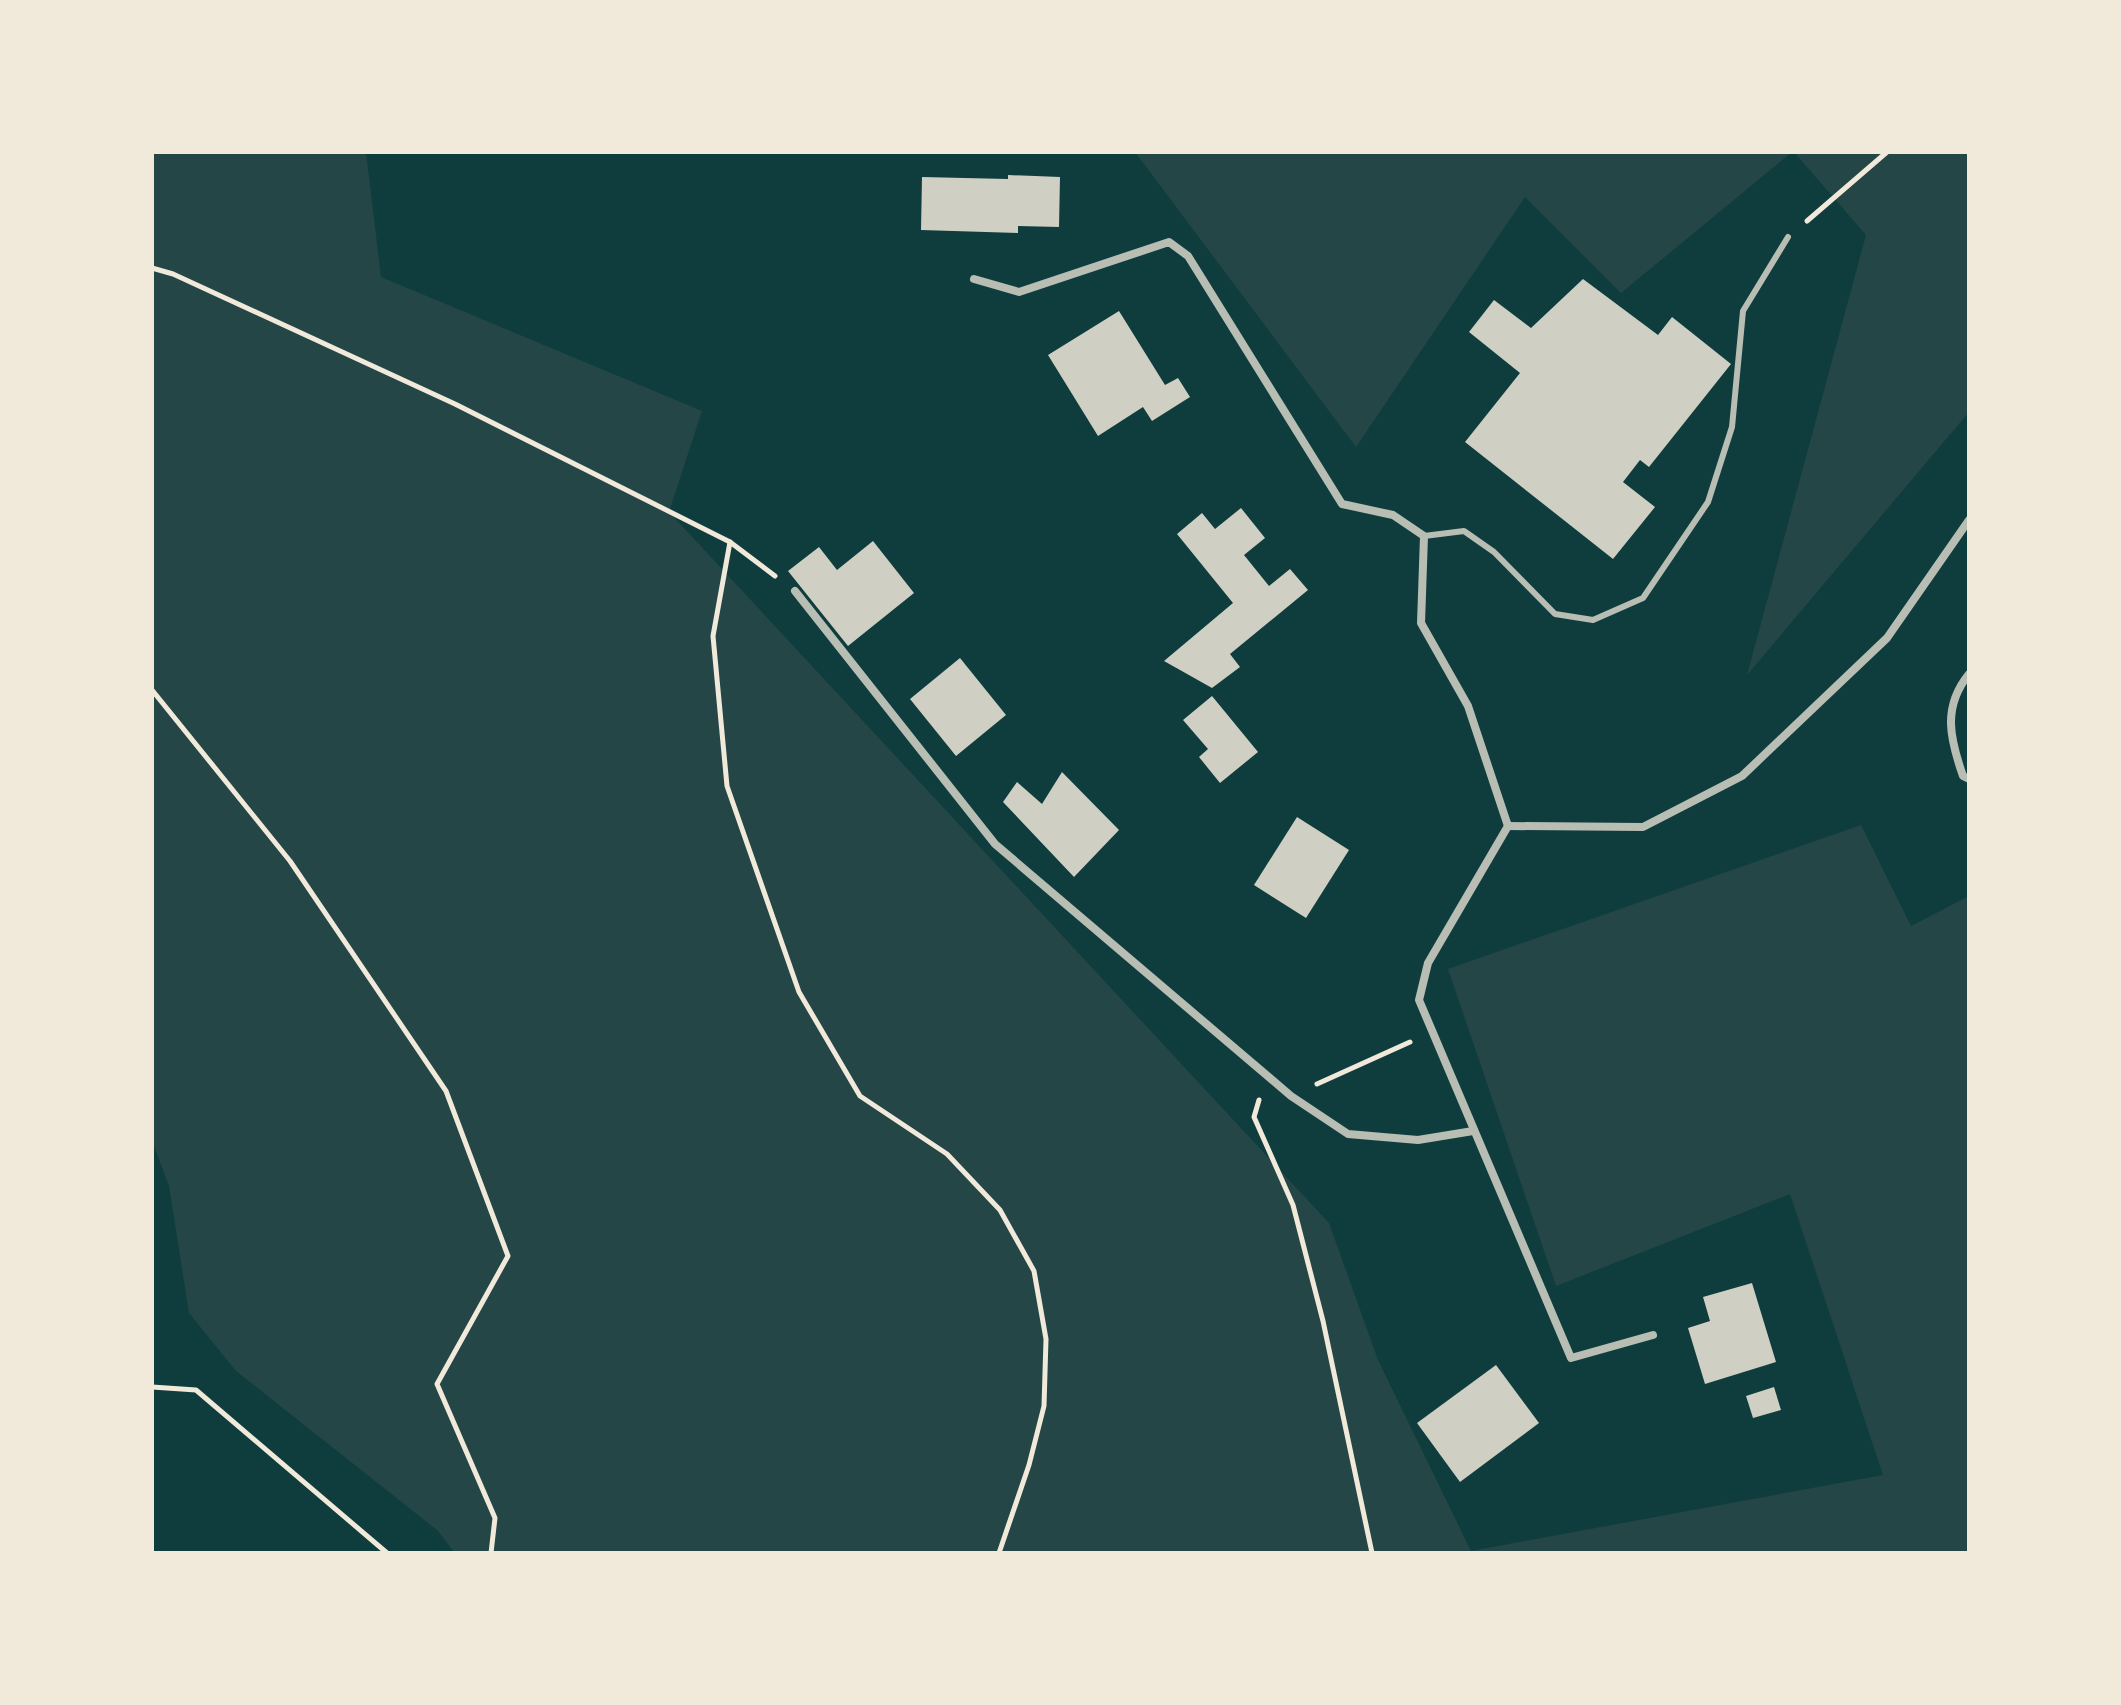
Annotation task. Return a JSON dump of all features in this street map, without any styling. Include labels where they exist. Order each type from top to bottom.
[{"type":"street","points":[[974,279],[1019,292],[1169,242],[1188,256],[1342,504],[1393,515],[1424,536],[1421,623],[1468,706],[1508,826],[1428,963],[1419,1000],[1571,1358],[1653,1335]]},
{"type":"street","points":[[1508,826],[1643,827],[1742,776],[1887,638],[1969,520]]},
{"type":"street","points":[[795,591],[995,844],[1291,1096],[1348,1134],[1418,1140],[1473,1131]]},
{"type":"street","points":[[1969,674],[1957,688],[1948,736],[1963,776],[1969,779]]},
{"type":"lane","points":[[1424,536],[1464,531],[1494,552],[1555,614],[1593,620],[1643,598],[1708,502],[1732,427],[1743,311],[1788,237]]},
{"type":"path","points":[[1788,237],[1887,152]]},
{"type":"path","points":[[152,268],[173,274],[455,404],[730,542],[795,591]]},
{"type":"path","points":[[730,542],[713,636],[727,786],[799,992],[860,1096],[947,1154],[1000,1210],[1034,1271],[1046,1339],[1044,1406],[1029,1465],[999,1553]]},
{"type":"path","points":[[152,690],[290,861],[446,1091],[508,1256],[437,1384],[495,1518],[491,1553]]},
{"type":"path","points":[[1291,1096],[1432,1032]]},
{"type":"path","points":[[1267,1075],[1254,1117],[1293,1205],[1323,1321],[1372,1553]]},
{"type":"path","points":[[152,1387],[196,1390],[387,1553]]},
{"type":"shaded area","points":[[152,152],[366,152],[381,277],[702,411],[669,512],[1329,1223],[1378,1360],[1471,1551],[1883,1475],[1790,1194],[1556,1286],[1448,969],[1861,825],[1911,926],[1969,896],[1969,1553],[455,1553],[437,1530],[236,1371],[189,1313],[169,1186],[152,1141]]},
{"type":"shaded area","points":[[1135,152],[1792,152],[1621,293],[1525,197],[1356,447]]},
{"type":"shaded area","points":[[1794,152],[1969,152],[1969,412],[1747,675],[1866,235]]},
{"type":"building","points":[[1008,175],[1060,177],[1059,227],[1018,226],[1018,233],[921,230],[922,177],[1008,179]]},
{"type":"building","points":[[1583,279],[1658,335],[1672,317],[1731,364],[1649,467],[1640,460],[1623,482],[1655,507],[1613,559],[1465,442],[1520,373],[1469,332],[1494,300],[1531,328]]},
{"type":"building","points":[[1119,311],[1165,385],[1178,378],[1190,397],[1152,421],[1143,407],[1098,436],[1048,355]]},
{"type":"building","points":[[1241,508],[1265,538],[1244,555],[1269,586],[1290,569],[1308,590],[1230,654],[1240,667],[1212,688],[1164,661],[1233,603],[1177,534],[1202,513],[1215,529]]},
{"type":"building","points":[[873,541],[914,593],[848,646],[788,571],[819,547],[837,570]]},
{"type":"building","points":[[960,658],[1006,715],[956,756],[910,699]]},
{"type":"building","points":[[1212,696],[1258,752],[1220,783],[1199,757],[1208,749],[1183,720]]},
{"type":"building","points":[[1062,772],[1119,830],[1074,877],[1003,802],[1017,782],[1042,804]]},
{"type":"building","points":[[1297,817],[1349,850],[1306,918],[1254,885]]},
{"type":"building","points":[[1752,1283],[1776,1362],[1705,1384],[1688,1328],[1710,1321],[1703,1297]]},
{"type":"building","points":[[1496,1365],[1539,1423],[1460,1482],[1417,1423]]},
{"type":"building","points":[[1774,1387],[1781,1410],[1753,1418],[1746,1396]]}]
